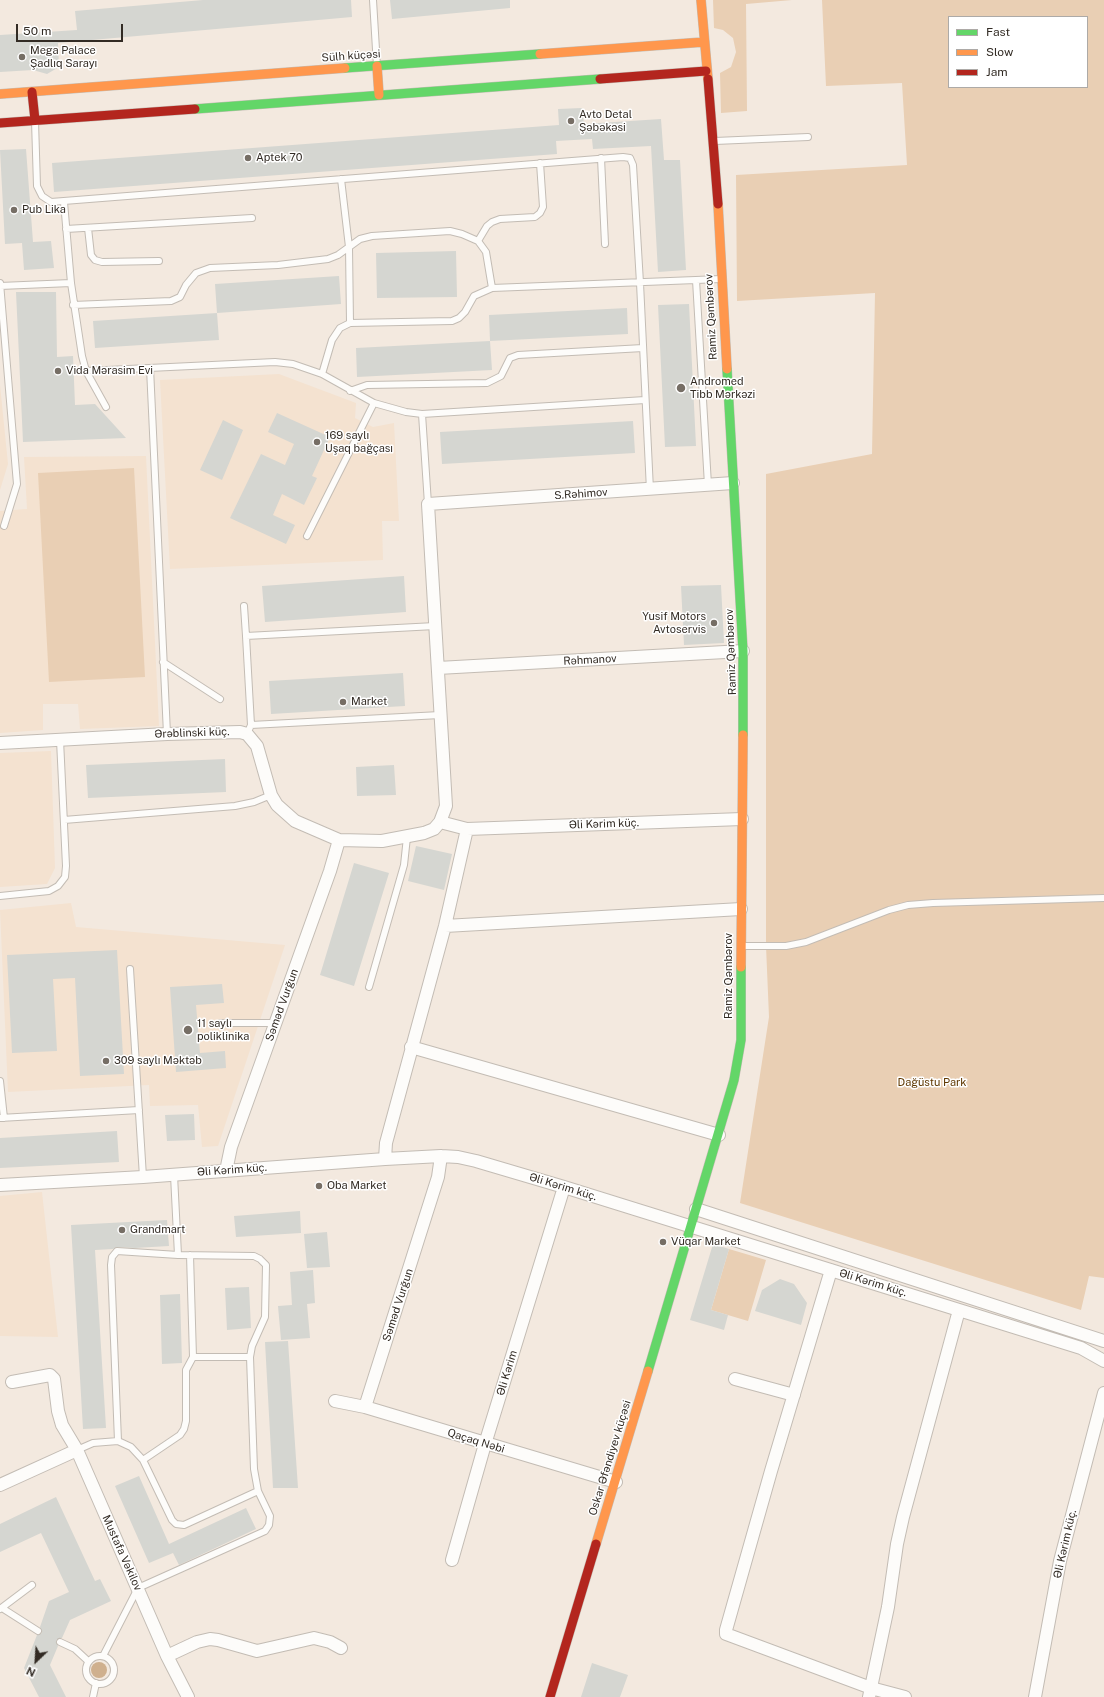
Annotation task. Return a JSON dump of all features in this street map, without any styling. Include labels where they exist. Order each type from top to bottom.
[{"type":"main road","name":"Ramiz Qəmbərov","points":[[691,1226],[719,1135],[740,1055],[742,1017],[741,909],[743,651],[741,584],[733,483],[713,142],[701,0]]},
{"type":"main road","name":"Sülh küçəsi","points":[[0,94],[704,42]]},
{"type":"main road","points":[[377,66],[379,95]]},
{"type":"main road","points":[[0,123],[706,71]]},
{"type":"main road","points":[[32,92],[35,120]]},
{"type":"main road","name":"Oskar Əfəndiyev küçəsi","points":[[550,1697],[616,1482],[691,1226]]},
{"type":"street","name":"S.Rəhimov","points":[[428,504],[650,490],[733,483]]},
{"type":"street","points":[[249,730],[257,746],[270,795],[277,805],[295,821],[338,840],[382,841],[407,837],[434,829],[440,822],[446,806],[428,504]]},
{"type":"street","name":"Rəhmanov","points":[[438,668],[743,651]]},
{"type":"street","name":"Ərəblinski küç.","points":[[0,743],[249,730]]},
{"type":"street","name":"Əli Kərim küç.","points":[[440,822],[467,829],[742,819]]},
{"type":"street","points":[[385,1159],[386,1143],[445,926],[467,829]]},
{"type":"street","name":"Səməd Vurğun","points":[[226,1171],[231,1148],[330,871],[338,840]]},
{"type":"street","points":[[445,926],[741,909]]},
{"type":"street","points":[[411,1047],[719,1135]]},
{"type":"street","name":"Əli Kərim küç.","points":[[0,1185],[174,1175],[441,1156],[476,1161],[691,1226],[1080,1348],[1104,1361]]},
{"type":"street","name":"Səməd Vurğun","points":[[365,1407],[438,1177],[441,1156]]},
{"type":"street","name":"Əli Kərim","points":[[452,1560],[485,1444],[564,1187]]},
{"type":"street","points":[[696,1209],[1104,1341]]},
{"type":"street","points":[[831,1270],[726,1634],[870,1693],[905,1697]]},
{"type":"street","points":[[870,1693],[888,1607],[900,1531],[959,1310]]},
{"type":"street","name":"Mustafa Vəkilov","points":[[12,1382],[50,1375],[54,1379],[58,1411],[62,1425],[77,1450],[167,1656],[188,1697]]},
{"type":"street","points":[[735,1379],[794,1395]]},
{"type":"street","name":"Əli Kərim küç.","points":[[1035,1697],[1060,1561],[1104,1393]]},
{"type":"street","name":"Qaçaq Nəbi","points":[[335,1401],[365,1407],[616,1482]]},
{"type":"street","points":[[0,1485],[77,1450]]},
{"type":"street","points":[[167,1656],[197,1642],[210,1640],[218,1640],[256,1651],[314,1638],[330,1642],[341,1648]]},
{"type":"lane","points":[[373,0],[377,66]]},
{"type":"lane","points":[[35,120],[37,186],[42,196],[51,202],[601,158],[630,158],[633,165],[650,490]]},
{"type":"lane","points":[[713,142],[808,137]]},
{"type":"lane","points":[[601,158],[605,244]]},
{"type":"lane","points":[[478,241],[487,226],[492,222],[500,219],[535,217],[540,213],[543,207],[540,163]]},
{"type":"lane","points":[[341,179],[349,247],[350,323]]},
{"type":"lane","points":[[64,202],[73,305],[82,356],[86,371],[106,407]]},
{"type":"lane","points":[[66,229],[252,218]]},
{"type":"lane","points":[[88,228],[91,255],[95,260],[102,262],[159,261]]},
{"type":"lane","points":[[73,305],[171,301],[180,297],[186,285],[196,272],[210,268],[278,265],[328,259],[338,255],[360,239],[372,236],[450,232],[478,241],[486,252],[492,288]]},
{"type":"lane","points":[[322,374],[332,340],[340,328],[350,323],[452,321],[459,318],[465,312],[474,296],[492,288],[721,279]]},
{"type":"lane","points":[[696,280],[708,485]]},
{"type":"lane","points":[[4,526],[17,484],[0,285],[71,283]]},
{"type":"lane","points":[[350,391],[367,385],[487,383],[501,376],[510,358],[518,355],[643,348]]},
{"type":"lane","points":[[86,371],[275,362],[300,366],[322,374],[374,404],[406,412],[422,414],[645,400]]},
{"type":"lane","points":[[150,368],[167,734]]},
{"type":"lane","points":[[307,536],[374,404]]},
{"type":"lane","points":[[422,414],[428,504]]},
{"type":"lane","points":[[244,606],[249,730],[440,715]]},
{"type":"lane","points":[[246,636],[435,626]]},
{"type":"lane","points":[[164,662],[220,699]]},
{"type":"lane","points":[[0,896],[49,892],[58,886],[65,877],[66,866],[60,740]]},
{"type":"lane","points":[[64,820],[235,806],[254,802],[270,795]]},
{"type":"lane","points":[[369,987],[404,865],[407,837]]},
{"type":"lane","points":[[741,946],[786,946],[806,942],[889,910],[908,905],[1104,898]]},
{"type":"lane","points":[[130,969],[143,1177]]},
{"type":"lane","points":[[221,1023],[275,1023]]},
{"type":"lane","points":[[0,1081],[2,1118],[139,1110]]},
{"type":"lane","points":[[174,1175],[178,1255]]},
{"type":"lane","points":[[103,1656],[138,1588],[265,1531],[269,1525],[270,1516],[258,1491],[254,1469],[250,1358],[252,1346],[265,1318],[266,1265],[254,1256],[178,1255],[117,1252],[112,1257],[110,1265],[118,1441]]},
{"type":"lane","points":[[143,1460],[180,1435],[184,1429],[186,1421],[186,1370],[193,1357],[190,1255]]},
{"type":"lane","points":[[193,1357],[250,1358]]},
{"type":"lane","points":[[77,1450],[93,1443],[118,1441],[131,1447],[143,1460],[172,1520],[176,1524],[184,1525],[258,1491]]},
{"type":"lane","points":[[32,1586],[1,1609],[38,1631]]},
{"type":"lane","points":[[60,1642],[75,1650],[88,1661]]},
{"type":"lane","points":[[103,1656],[112,1662],[114,1673],[107,1682],[96,1684],[87,1677],[86,1666],[92,1657],[103,1656]]},
{"type":"lane","points":[[93,1697],[96,1684]]},
{"type":"shaded area","points":[[279,374],[356,403],[355,418],[373,427],[394,423],[399,521],[382,521],[383,560],[170,569],[160,380]]},
{"type":"shaded area","points":[[0,385],[8,464],[0,490]]},
{"type":"shaded area","points":[[146,456],[159,726],[80,729],[78,704],[43,704],[43,730],[0,733],[0,511],[27,509],[24,457]]},
{"type":"shaded area","points":[[51,751],[55,868],[47,884],[0,887],[0,753]]},
{"type":"shaded area","points":[[71,903],[76,927],[285,945],[218,1146],[202,1147],[198,1105],[150,1106],[149,1085],[8,1092],[0,910]]},
{"type":"shaded area","points":[[42,1192],[58,1337],[0,1336],[0,1196]]},
{"type":"shaded area","points":[[99,1662],[105,1664],[107,1670],[105,1676],[99,1678],[93,1676],[91,1670],[93,1664]]},
{"type":"green space","points":[[713,0],[792,0],[746,4],[747,111],[721,113],[720,73],[731,67],[736,52],[733,38],[723,30],[714,28]]},
{"type":"green space","name":"Dağüstu Park","points":[[822,0],[1104,0],[1104,1278],[1089,1276],[1081,1310],[740,1203],[769,1017],[766,946],[766,474],[872,454],[875,293],[737,301],[736,175],[907,165],[902,83],[826,86]]},
{"type":"green space","points":[[134,468],[145,677],[49,682],[38,473]]},
{"type":"green space","points":[[729,1249],[766,1260],[748,1321],[711,1310]]},
{"type":"building","points":[[203,0],[351,0],[352,17],[58,43],[59,67],[47,74],[33,70],[0,72],[0,35],[77,30],[75,11]]},
{"type":"building","points":[[390,0],[510,0],[510,8],[392,19]]},
{"type":"building","points":[[582,108],[584,124],[661,119],[664,160],[680,160],[686,270],[658,272],[651,146],[593,149],[592,139],[556,141],[557,154],[54,192],[52,163],[559,125],[558,109]]},
{"type":"building","points":[[26,149],[33,242],[51,241],[54,268],[24,270],[22,243],[5,244],[0,150]]},
{"type":"building","points":[[456,251],[457,297],[377,298],[376,253]]},
{"type":"building","points":[[339,276],[341,304],[217,313],[215,284]]},
{"type":"building","points":[[16,292],[56,292],[57,357],[73,356],[75,405],[95,404],[126,438],[23,442]]},
{"type":"building","points":[[689,304],[696,446],[665,447],[658,305]]},
{"type":"building","points":[[627,308],[628,334],[490,341],[489,315]]},
{"type":"building","points":[[217,313],[219,340],[95,348],[93,321]]},
{"type":"building","points":[[490,341],[492,370],[357,377],[356,348]]},
{"type":"building","points":[[277,413],[330,437],[312,476],[317,478],[304,505],[282,494],[273,515],[295,525],[286,544],[230,518],[261,454],[285,465],[294,444],[268,432]]},
{"type":"building","points":[[223,420],[243,430],[222,480],[200,470]]},
{"type":"building","points":[[633,421],[635,453],[442,464],[440,432]]},
{"type":"building","points":[[404,576],[406,612],[265,622],[262,586]]},
{"type":"building","points":[[721,585],[724,643],[684,645],[681,586]]},
{"type":"building","points":[[403,673],[405,706],[271,714],[269,681]]},
{"type":"building","points":[[225,759],[226,792],[88,798],[86,765]]},
{"type":"building","points":[[394,765],[396,795],[357,796],[356,767]]},
{"type":"building","points":[[416,846],[452,854],[444,890],[408,881]]},
{"type":"building","points":[[354,863],[389,873],[354,986],[320,975]]},
{"type":"building","points":[[117,950],[124,1074],[80,1076],[75,978],[53,979],[57,1051],[12,1053],[7,955]]},
{"type":"building","points":[[222,984],[224,1003],[196,1005],[200,1053],[225,1051],[226,1068],[176,1072],[170,987]]},
{"type":"building","points":[[194,1114],[195,1140],[167,1141],[165,1115]]},
{"type":"building","points":[[117,1131],[119,1162],[0,1168],[0,1138]]},
{"type":"building","points":[[300,1211],[301,1233],[236,1237],[234,1216]]},
{"type":"building","points":[[167,1220],[169,1246],[135,1248],[117,1247],[113,1249],[95,1250],[106,1428],[83,1429],[71,1225]]},
{"type":"building","points":[[327,1232],[330,1267],[307,1268],[304,1234]]},
{"type":"building","points":[[713,1244],[729,1249],[711,1310],[728,1315],[724,1330],[690,1320]]},
{"type":"building","points":[[313,1270],[315,1303],[307,1304],[310,1338],[281,1340],[278,1306],[292,1305],[290,1272]]},
{"type":"building","points":[[780,1279],[794,1284],[807,1303],[801,1325],[755,1311],[762,1290]]},
{"type":"building","points":[[249,1287],[251,1328],[227,1330],[225,1288]]},
{"type":"building","points":[[180,1294],[182,1363],[162,1364],[160,1295]]},
{"type":"building","points":[[288,1341],[298,1488],[273,1488],[265,1342]]},
{"type":"building","points":[[139,1476],[169,1544],[246,1508],[256,1529],[179,1565],[173,1553],[149,1563],[115,1486]]},
{"type":"building","points":[[56,1497],[95,1581],[100,1579],[111,1601],[70,1620],[62,1638],[56,1640],[58,1646],[50,1665],[66,1697],[39,1697],[24,1668],[37,1635],[42,1633],[40,1627],[49,1601],[69,1592],[41,1533],[0,1552],[0,1524]]},
{"type":"building","points":[[592,1663],[628,1675],[620,1697],[581,1697]]},
{"type":"traffic: fast","points":[[345,68],[540,54]]},
{"type":"traffic: fast","points":[[195,109],[600,79]]},
{"type":"traffic: fast","points":[[727,369],[743,651],[743,735]]},
{"type":"traffic: fast","points":[[648,1371],[734,1080],[741,1040],[741,967]]},
{"type":"traffic: slow","points":[[701,0],[708,79]]},
{"type":"traffic: slow","points":[[540,54],[704,42]]},
{"type":"traffic: slow","points":[[377,66],[379,95]]},
{"type":"traffic: slow","points":[[0,94],[345,68]]},
{"type":"traffic: slow","points":[[718,204],[727,369]]},
{"type":"traffic: slow","points":[[741,967],[743,735]]},
{"type":"traffic: slow","points":[[596,1544],[648,1371]]},
{"type":"traffic: jam","points":[[600,79],[706,71]]},
{"type":"traffic: jam","points":[[708,79],[718,204]]},
{"type":"traffic: jam","points":[[32,92],[35,120]]},
{"type":"traffic: jam","points":[[0,123],[195,109]]},
{"type":"traffic: jam","points":[[550,1697],[596,1544]]},
{"type":"place","name":"Mega Palace Şadlıq Sarayı","points":[[22,57]]},
{"type":"place","name":"Avto Detal Şəbəkəsi","points":[[571,121]]},
{"type":"place","name":"Aptek 70","points":[[248,158]]},
{"type":"place","name":"Pub Lika","points":[[14,210]]},
{"type":"place","name":"Vida Mərasim Evi","points":[[58,371]]},
{"type":"place","name":"Andromed Tibb Mərkəzi","points":[[681,388]]},
{"type":"place","name":"169 saylı Uşaq bağçası","points":[[317,442]]},
{"type":"place","name":"Yusif Motors Avtoservis","points":[[714,623]]},
{"type":"place","name":"Market","points":[[343,702]]},
{"type":"place","name":"11 saylı poliklinika","points":[[188,1030]]},
{"type":"place","name":"309 saylı Məktəb","points":[[106,1061]]},
{"type":"place","name":"Oba Market","points":[[319,1186]]},
{"type":"place","name":"Grandmart","points":[[122,1230]]},
{"type":"place","name":"Vüqar Market","points":[[663,1242]]}]
